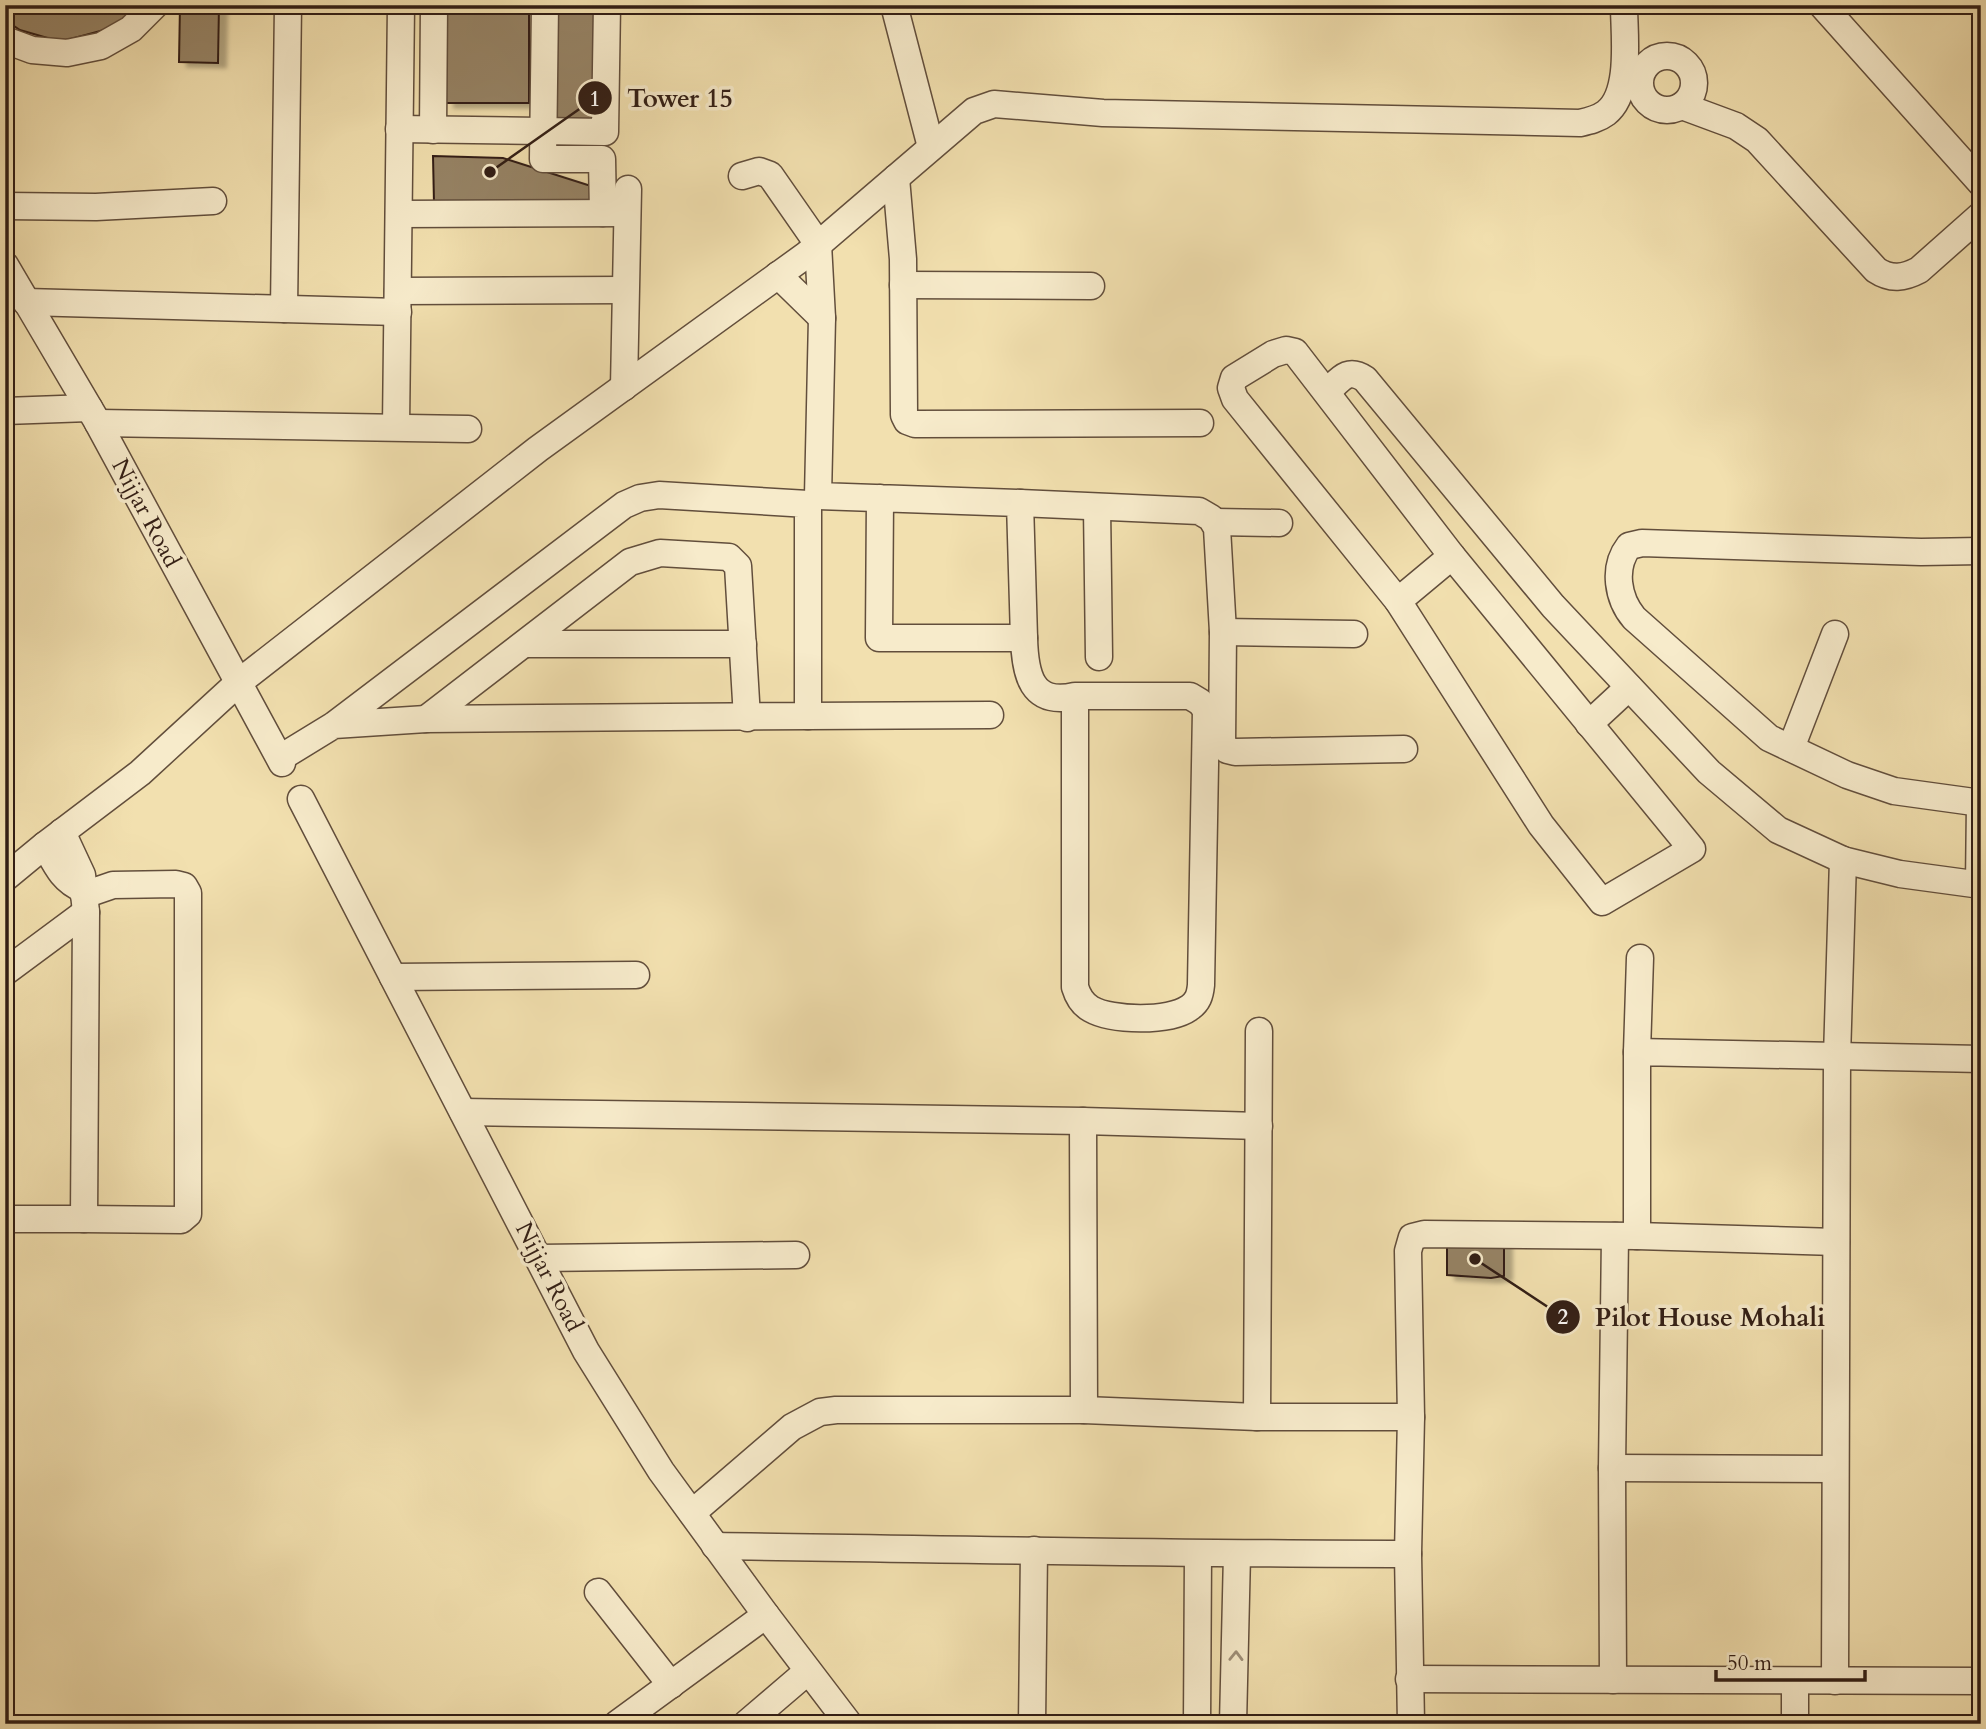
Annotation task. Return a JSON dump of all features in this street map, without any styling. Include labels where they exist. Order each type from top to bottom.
[{"type":"street","points":[[5,40],[32,50],[67,53],[101,46],[131,29],[155,5]]},
{"type":"street","points":[[284,309],[288,5]]},
{"type":"street","points":[[396,428],[401,5]]},
{"type":"street","points":[[433,5],[433,130]]},
{"type":"street","points":[[545,5],[543,159],[602,159],[619,205],[625,290],[624,387]]},
{"type":"street","points":[[400,129],[605,132],[607,5]]},
{"type":"street","points":[[894,5],[932,147]]},
{"type":"street","points":[[1624,5],[1632,73],[1648,103],[1665,110],[1682,106],[1736,126],[1757,140],[1876,271],[1885,276],[1908,276],[1919,270],[1981,215]]},
{"type":"street","points":[[1822,5],[1981,184]]},
{"type":"street","points":[[5,878],[53,838],[140,773],[238,683],[538,449],[818,244],[964,118],[994,104],[1103,113],[1580,123],[1606,113],[1632,73],[1656,57],[1665,55],[1682,60],[1689,66],[1694,83],[1693,91],[1682,106]]},
{"type":"street","points":[[742,176],[760,172],[770,175],[818,244],[822,318],[818,496],[1199,511],[1215,522],[1279,523]]},
{"type":"street","points":[[896,178],[903,285],[904,415],[907,421],[915,424],[1200,423]]},
{"type":"street","points":[[5,206],[96,206],[213,201]]},
{"type":"street","points":[[399,214],[619,205]]},
{"type":"street","name":"Nijjar Road","points":[[5,265],[93,415],[281,761],[334,725]]},
{"type":"street","points":[[778,275],[822,318]]},
{"type":"street","points":[[903,285],[1091,286]]},
{"type":"street","points":[[26,302],[284,309],[625,290]]},
{"type":"street","points":[[1291,350],[1295,352],[1452,556],[1692,849],[1602,902],[1541,825],[1398,601],[1234,399],[1231,388],[1234,378],[1273,354],[1291,350]]},
{"type":"street","points":[[1327,392],[1350,373],[1365,379],[1553,606],[1709,772],[1778,830],[1843,860],[1900,874],[1980,885],[1981,803],[1894,791],[1847,775],[1769,738],[1634,618],[1624,606],[1620,592],[1620,564],[1629,546],[1642,543],[1921,552],[1981,551]]},
{"type":"street","points":[[5,411],[468,429]]},
{"type":"street","points":[[334,725],[624,505],[640,498],[659,495],[808,504],[808,716]]},
{"type":"street","points":[[880,498],[878,638],[1024,638]]},
{"type":"street","points":[[1020,503],[1025,666],[1034,684],[1046,697],[1059,700],[1075,696],[1191,696],[1206,710],[1201,985],[1199,998],[1189,1009],[1180,1013],[1139,1018],[1101,1013],[1084,1004],[1074,987],[1075,696]]},
{"type":"street","points":[[1097,507],[1100,657]]},
{"type":"street","points":[[1215,522],[1223,632],[1222,744],[1227,750],[1235,752],[1404,750]]},
{"type":"street","points":[[426,719],[630,562],[660,553],[729,557],[735,561],[739,571],[747,718]]},
{"type":"street","points":[[1398,601],[1452,556]]},
{"type":"street","points":[[1223,632],[1354,634]]},
{"type":"street","points":[[1791,748],[1835,634]]},
{"type":"street","points":[[525,644],[743,645]]},
{"type":"street","points":[[1583,717],[1623,681]]},
{"type":"street","points":[[334,725],[426,719],[990,715]]},
{"type":"street","name":"Nijjar Road","points":[[301,799],[593,1362],[661,1471],[849,1724]]},
{"type":"street","points":[[53,838],[78,863],[84,899],[84,1219]]},
{"type":"street","points":[[1835,1681],[1836,1242],[1843,860]]},
{"type":"street","points":[[5,972],[84,899],[113,885],[176,884],[184,886],[188,893],[188,1214],[181,1220],[5,1219]]},
{"type":"street","points":[[1614,1680],[1612,1468],[1637,1052],[1640,958]]},
{"type":"street","points":[[393,977],[636,975]]},
{"type":"street","points":[[1257,1417],[1259,1031]]},
{"type":"street","points":[[1637,1052],[1981,1059]]},
{"type":"street","points":[[463,1112],[1259,1126]]},
{"type":"street","points":[[1083,1121],[1084,1410]]},
{"type":"street","points":[[1410,1724],[1408,1554],[1411,1417],[1408,1251],[1412,1237],[1424,1234],[1626,1236],[1836,1242]]},
{"type":"street","points":[[539,1258],[796,1255]]},
{"type":"street","points":[[692,1513],[792,1427],[820,1412],[1084,1410],[1257,1417],[1411,1417]]},
{"type":"street","points":[[1612,1468],[1836,1469]]},
{"type":"street","points":[[715,1546],[1198,1554],[1408,1554]]},
{"type":"street","points":[[1032,1724],[1034,1550]]},
{"type":"street","points":[[1197,1724],[1198,1554]]},
{"type":"street","points":[[1233,1724],[1237,1554]]},
{"type":"street","points":[[598,1592],[671,1685]]},
{"type":"street","points":[[617,1724],[766,1615]]},
{"type":"street","points":[[746,1724],[808,1671]]},
{"type":"street","points":[[1409,1679],[1981,1681]]},
{"type":"street","points":[[1795,1681],[1795,1724]]},
{"type":"building","points":[[5,5],[138,5],[126,17],[104,30],[67,40],[51,39],[20,30],[5,20]]},
{"type":"building","points":[[180,5],[219,5],[218,63],[179,62]]},
{"type":"building","points":[[446,5],[529,5],[529,103],[446,103]]},
{"type":"building","points":[[555,5],[598,5],[597,128],[554,128]]},
{"type":"building","points":[[433,156],[503,158],[591,186],[592,201],[434,203]]},
{"type":"building","points":[[1447,1238],[1504,1240],[1504,1276],[1491,1278],[1447,1275]]},
{"type":"place","name":"Tower 15","points":[[490,172]]},
{"type":"place","name":"Pilot House Mohali","points":[[1475,1259]]}]
